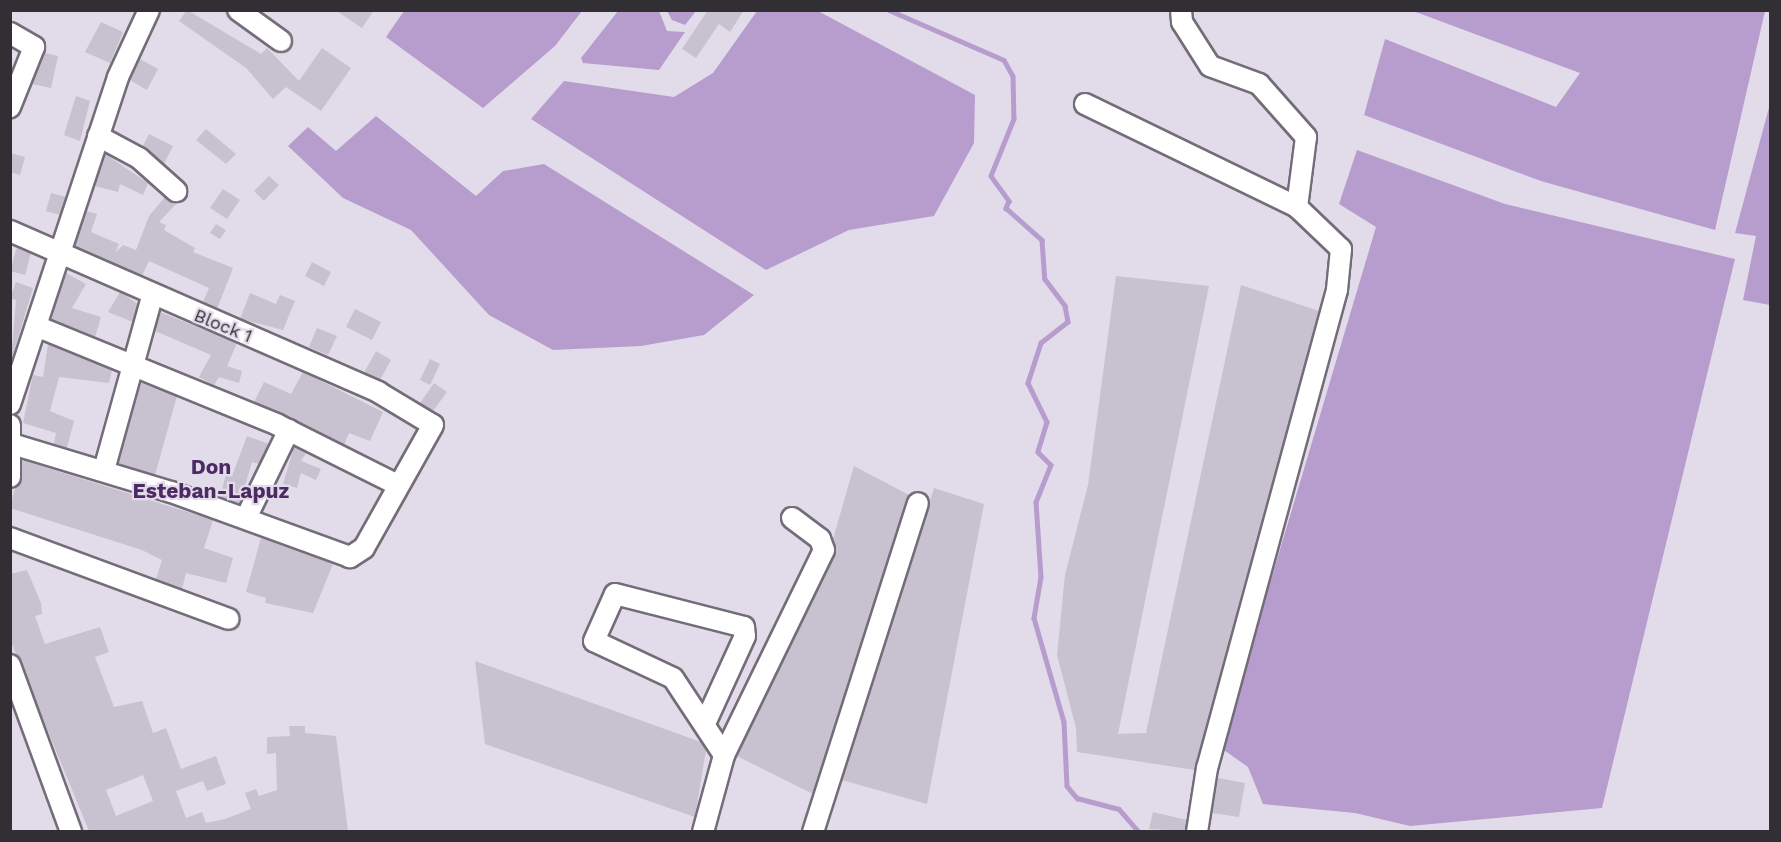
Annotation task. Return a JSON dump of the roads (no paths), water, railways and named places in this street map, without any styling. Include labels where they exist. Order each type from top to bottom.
[{"type":"street","points":[[10,404],[98,136],[149,10]]},
{"type":"street","points":[[238,10],[281,41]]},
{"type":"street","points":[[1181,10],[1182,22],[1210,66],[1259,84],[1306,137],[1297,207]]},
{"type":"street","points":[[10,33],[34,47],[12,98]]},
{"type":"street","points":[[1085,104],[1297,207],[1341,249],[1342,267],[1207,768],[1197,831]]},
{"type":"street","points":[[98,136],[139,158],[176,191]]},
{"type":"street","name":"Block 1","points":[[10,231],[61,250],[152,297],[378,392],[433,425],[396,484]]},
{"type":"street","points":[[104,470],[130,364],[152,297]]},
{"type":"street","points":[[10,477],[11,435],[104,470],[357,555],[396,484],[289,430],[36,327]]},
{"type":"street","points":[[246,518],[289,430]]},
{"type":"street","points":[[813,831],[918,503]]},
{"type":"street","points":[[703,831],[724,755],[824,550],[820,539],[792,518]]},
{"type":"street","points":[[10,538],[229,619]]},
{"type":"street","points":[[706,721],[745,636],[744,627],[615,594],[594,641],[665,672],[706,721],[724,755]]},
{"type":"street","points":[[10,665],[71,831]]},
{"type":"waterway","points":[[889,10],[1004,60],[1013,76],[1014,119],[991,176],[1009,201],[1006,208],[1042,240],[1045,279],[1065,306],[1068,322],[1041,343],[1028,383],[1047,422],[1038,452],[1051,465],[1036,502],[1041,577],[1034,618],[1064,722],[1067,786],[1077,798],[1119,809],[1139,832]]},
{"type":"district","name":"Don Esteban-Lapuz","points":[[211,479]]}]
